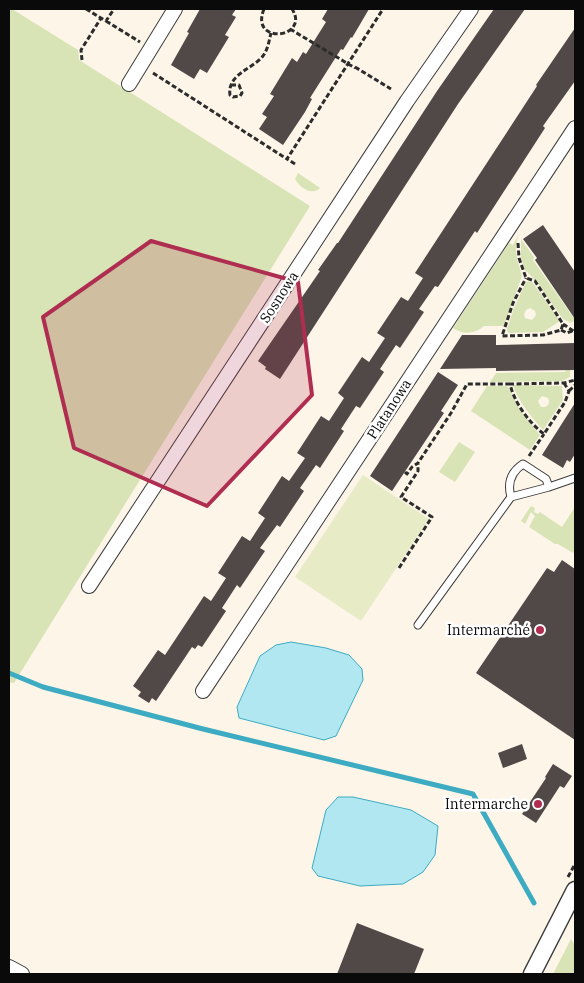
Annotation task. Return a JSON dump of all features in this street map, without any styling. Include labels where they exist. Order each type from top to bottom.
[{"type":"street","points":[[129,84],[175,9]]},
{"type":"street","name":"Sosnowa","points":[[89,586],[402,109],[471,9]]},
{"type":"street","name":"Platanowa","points":[[203,691],[575,128]]},
{"type":"street","points":[[532,974],[575,890]]},
{"type":"street","points":[[9,967],[22,974]]},
{"type":"lane","points":[[511,497],[508,488],[512,474],[523,464],[546,479],[549,487]]},
{"type":"lane","points":[[418,625],[511,497],[575,478]]},
{"type":"path","points":[[86,9],[106,21],[114,9]]},
{"type":"path","points":[[264,9],[262,24],[265,29],[271,33],[282,34],[290,29],[294,22],[295,17],[292,9]]},
{"type":"path","points":[[288,159],[383,9]]},
{"type":"path","points":[[82,60],[81,50],[101,18]]},
{"type":"path","points":[[290,29],[391,90]]},
{"type":"path","points":[[231,85],[239,85],[242,92],[240,96],[233,97],[230,95],[231,85],[244,69],[262,57],[268,46],[271,33]]},
{"type":"path","points":[[140,65],[296,164]]},
{"type":"path","points":[[520,238],[518,243],[519,258],[526,278],[514,303],[502,336],[543,335],[561,330],[574,332]]},
{"type":"path","points":[[526,278],[534,281],[563,324],[574,332]]},
{"type":"path","points":[[561,330],[563,324]]},
{"type":"path","points":[[405,472],[407,474],[418,463],[451,413],[467,384],[564,383],[575,380]]},
{"type":"path","points":[[564,383],[569,392]]},
{"type":"path","points":[[510,384],[522,409],[534,425],[544,434]]},
{"type":"path","points":[[523,464],[575,385]]},
{"type":"path","points":[[399,568],[432,517],[401,497],[418,470],[418,463]]},
{"type":"highlighted area","points":[[151,241],[298,282],[312,395],[207,506],[74,448],[43,317]]},
{"type":"green space","points":[[9,9],[12,9],[78,50],[79,60],[310,206],[14,683],[9,682]]},
{"type":"green space","points":[[298,173],[320,188],[310,191],[303,188],[295,179]]},
{"type":"green space","points":[[519,234],[516,250],[522,276],[504,326],[484,326],[477,331],[469,333],[453,328],[509,243],[513,245]]},
{"type":"green space","points":[[521,239],[534,257],[533,260],[573,317],[575,316],[575,320],[571,323],[563,319],[536,281],[525,270],[521,258]]},
{"type":"green space","points":[[526,282],[533,283],[560,321],[543,332],[508,333],[507,329],[514,308]],"holes":[[[530,308],[535,311],[536,315],[532,320],[525,318],[526,310]]]},
{"type":"green space","points":[[566,369],[570,369],[570,377],[562,381],[490,382],[496,373],[565,372]]},
{"type":"green space","points":[[487,386],[508,387],[521,412],[540,435],[530,450],[471,411]]},
{"type":"green space","points":[[513,386],[562,386],[563,400],[543,430],[526,410]],"holes":[[[542,396],[548,398],[548,405],[541,407],[538,401]]]},
{"type":"green space","points":[[459,442],[475,452],[455,482],[439,472]]},
{"type":"green space","points":[[363,475],[429,519],[361,621],[295,577]]},
{"type":"green space","points":[[531,506],[535,508],[534,512],[538,514],[540,512],[562,527],[575,507],[575,549],[573,553],[529,527],[535,516],[531,512],[525,524],[521,521]]},
{"type":"green space","points":[[571,939],[575,945],[575,974],[553,974]]},
{"type":"water","points":[[291,642],[326,648],[349,655],[362,669],[363,680],[336,736],[324,740],[239,718],[237,707],[260,656],[276,645]]},
{"type":"water","points":[[338,797],[353,797],[411,810],[438,826],[435,855],[423,872],[403,884],[360,886],[318,876],[312,868],[326,810]]},
{"type":"building","points":[[200,9],[236,9],[232,15],[236,17],[225,35],[229,37],[207,73],[200,69],[194,79],[171,65]]},
{"type":"building","points":[[328,9],[369,9],[352,38],[343,50],[341,49],[310,98],[312,99],[305,112],[283,145],[259,129],[267,117],[262,114],[274,96],[270,94],[292,58],[297,62],[303,52],[306,54],[326,22],[322,19]]},
{"type":"building","points":[[494,9],[525,9],[458,104],[280,379],[265,369],[266,367],[258,361],[320,271],[318,270],[338,243],[437,91]]},
{"type":"building","points":[[575,28],[575,81],[543,126],[545,128],[477,233],[475,231],[438,287],[435,286],[419,309],[424,312],[400,348],[396,345],[380,369],[384,372],[360,408],[356,406],[341,429],[344,431],[320,468],[316,465],[300,488],[304,491],[280,527],[277,525],[260,548],[265,551],[240,588],[237,585],[222,608],[226,611],[202,647],[198,645],[195,649],[192,647],[156,701],[152,698],[149,703],[138,696],[141,692],[133,686],[158,650],[165,655],[204,596],[211,601],[226,578],[218,573],[242,536],[250,541],[265,518],[258,513],[282,476],[289,481],[305,458],[297,453],[321,416],[329,421],[344,398],[338,393],[362,357],[369,362],[385,338],[377,333],[401,297],[408,301],[423,278],[415,273]]},
{"type":"building","points":[[543,225],[575,272],[575,319],[523,239]]},
{"type":"building","points":[[462,335],[496,335],[496,345],[575,343],[575,370],[496,371],[496,368],[440,369]]},
{"type":"building","points":[[438,372],[458,385],[441,411],[444,413],[392,491],[370,476]]},
{"type":"building","points":[[575,403],[575,454],[570,462],[567,460],[563,468],[542,455]]},
{"type":"building","name":"Intermarché","points":[[562,560],[575,569],[575,740],[476,673],[547,568],[554,572]]},
{"type":"building","points":[[522,744],[527,759],[503,768],[498,753]]},
{"type":"building","points":[[553,764],[572,776],[564,788],[560,786],[536,823],[522,814]]},
{"type":"building","points":[[357,923],[424,949],[414,974],[337,974]]},
{"type":"waterway","points":[[9,673],[43,687],[203,729],[473,794],[534,903]]},
{"type":"place","name":"Intermarché","points":[[540,630]]},
{"type":"place","name":"Intermarche","points":[[538,804]]}]
